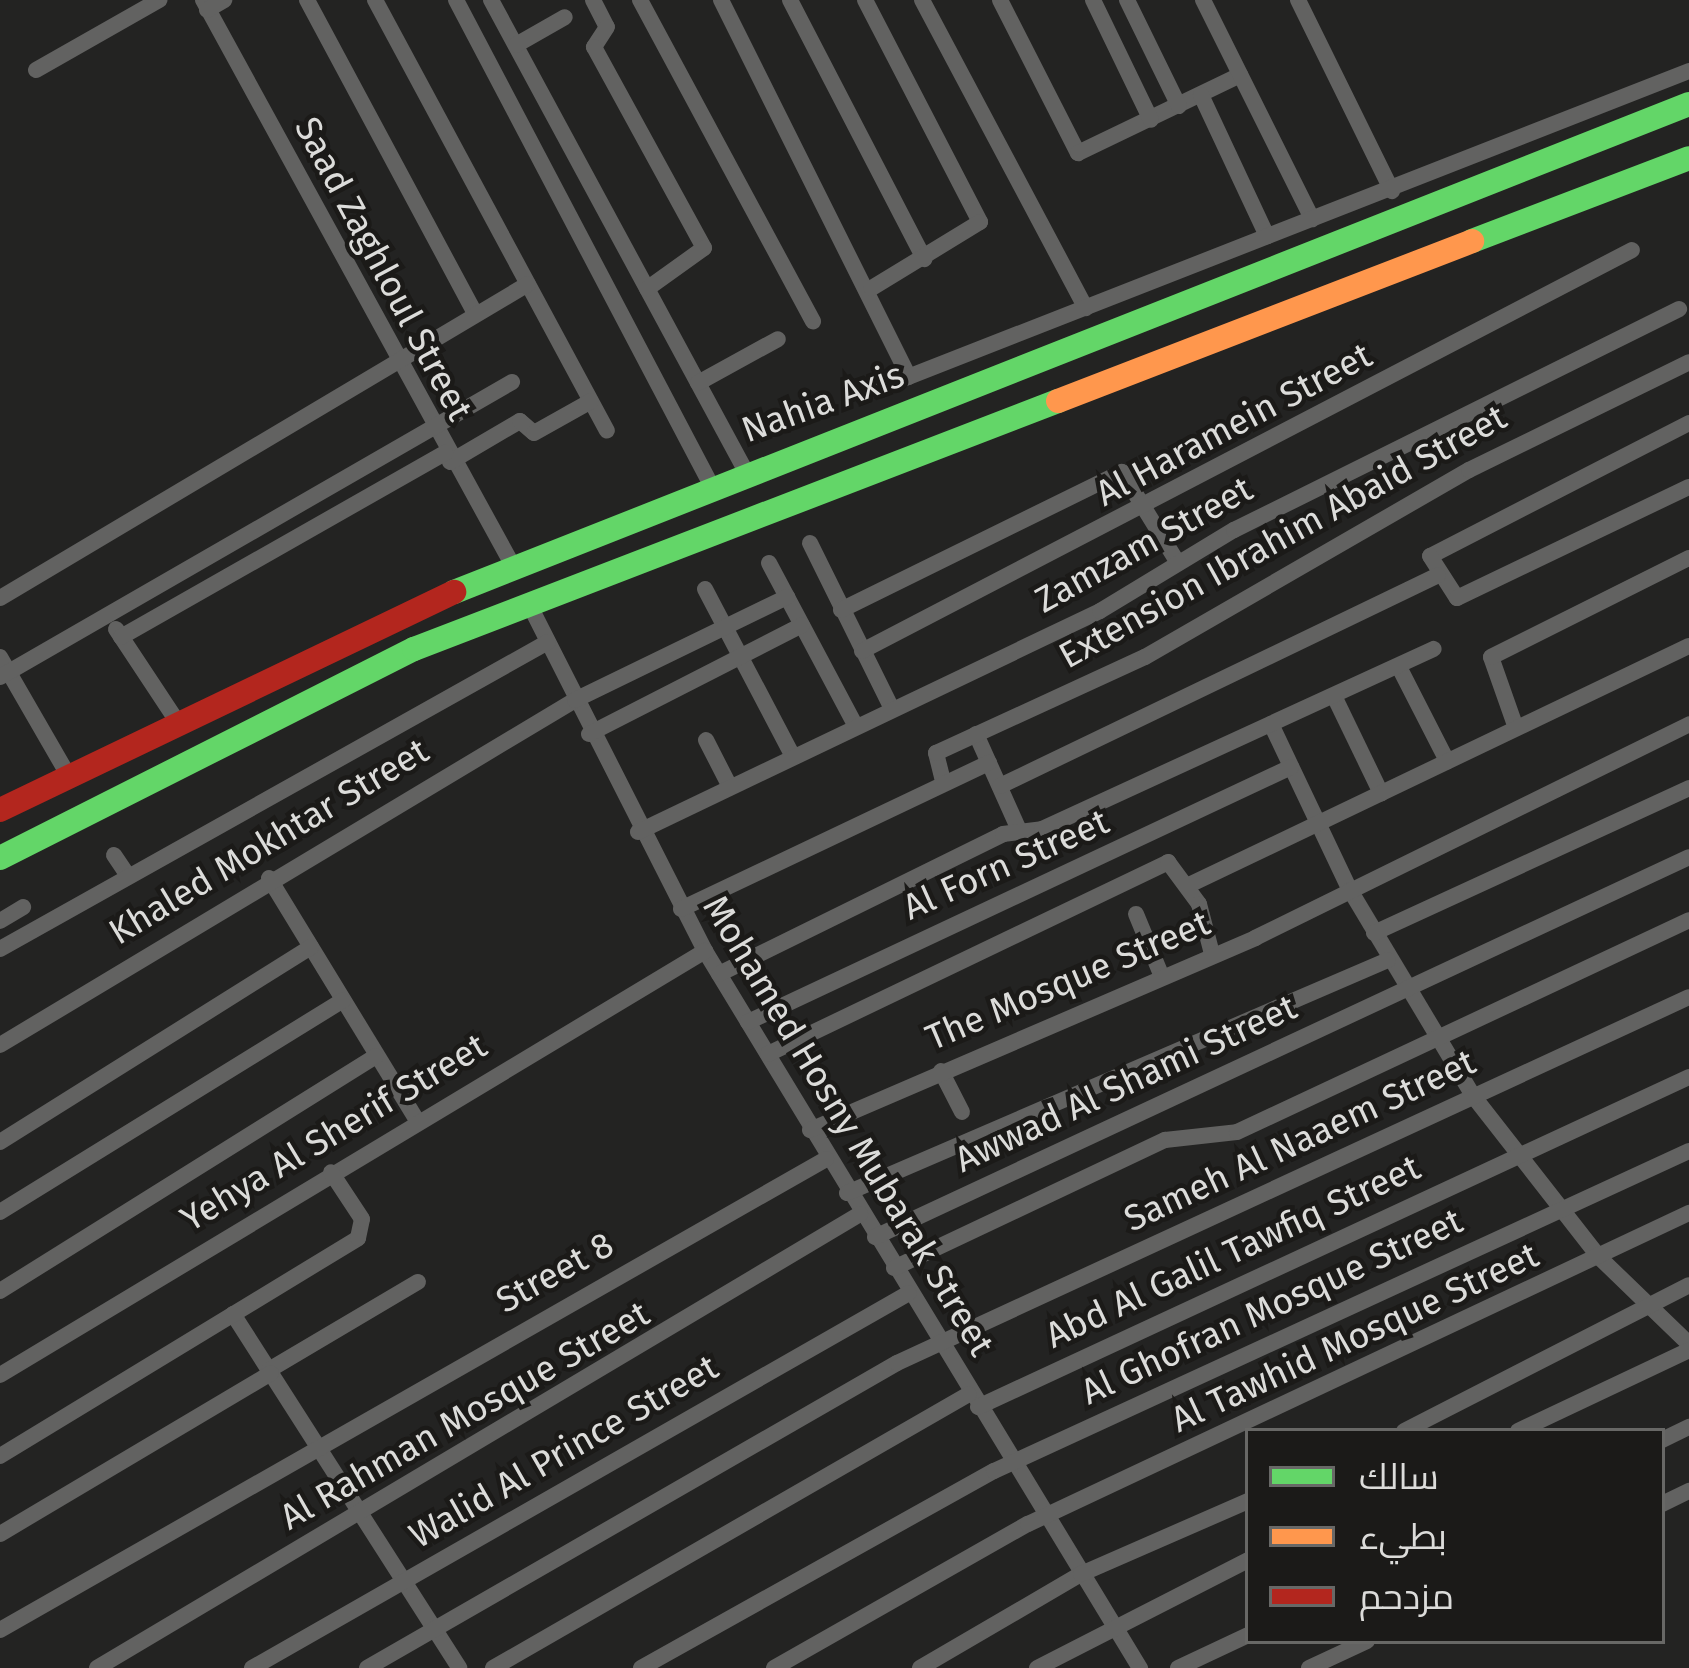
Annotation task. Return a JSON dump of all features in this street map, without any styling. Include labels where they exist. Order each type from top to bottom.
[{"type":"main road","name":"Nahia Axis","points":[[0,810],[175,718],[513,566],[745,470],[1689,104]]},
{"type":"main road","points":[[0,858],[284,708],[528,602],[1689,158]]},
{"type":"main road","points":[[513,566],[528,602]]},
{"type":"street","points":[[35,70],[159,0]]},
{"type":"street","points":[[205,5],[224,0]]},
{"type":"street","points":[[307,0],[475,314]]},
{"type":"street","points":[[375,0],[607,431]]},
{"type":"street","points":[[456,0],[710,484]]},
{"type":"street","points":[[491,0],[745,470]]},
{"type":"street","points":[[593,0],[607,27],[594,47],[704,248],[647,289]]},
{"type":"street","points":[[640,0],[813,321]]},
{"type":"street","points":[[721,0],[872,288],[909,376]]},
{"type":"street","points":[[790,0],[924,259]]},
{"type":"street","points":[[865,0],[979,220],[872,288]]},
{"type":"street","points":[[922,0],[1086,308]]},
{"type":"street","points":[[1000,0],[1073,150],[1088,152],[1240,75]]},
{"type":"street","points":[[1093,0],[1151,120]]},
{"type":"street","points":[[1127,0],[1179,106]]},
{"type":"street","points":[[1203,0],[1312,219]]},
{"type":"street","points":[[1298,0],[1392,191]]},
{"type":"street","name":"Saad Zaghloul Street","points":[[205,5],[447,458],[513,566]]},
{"type":"street","points":[[516,45],[566,17]]},
{"type":"street","points":[[875,390],[1392,191],[1689,70]]},
{"type":"street","points":[[1201,94],[1267,236]]},
{"type":"street","name":"Al Haramein Street","points":[[862,652],[1149,509],[1632,250]]},
{"type":"street","points":[[0,598],[393,359],[528,284]]},
{"type":"street","name":"Zamzam Street","points":[[638,832],[853,721],[1100,611],[1178,563],[1679,309]]},
{"type":"street","points":[[698,383],[778,339]]},
{"type":"street","name":"Extension Ibrahim Abaid Street","points":[[943,782],[934,754],[1145,657],[1469,470],[1689,362]]},
{"type":"street","points":[[68,775],[3,669],[107,613],[428,423],[512,382]]},
{"type":"street","points":[[121,637],[447,458],[520,422],[534,433],[591,401]]},
{"type":"street","points":[[1689,423],[1434,547],[1438,575],[1457,598],[1689,487]]},
{"type":"street","points":[[841,610],[1122,472],[1149,509],[1178,563]]},
{"type":"street","points":[[810,543],[890,705]]},
{"type":"street","points":[[1516,728],[1488,664],[1689,558]]},
{"type":"street","points":[[770,563],[853,721]]},
{"type":"street","points":[[1000,786],[1438,575]]},
{"type":"street","points":[[705,589],[790,753]]},
{"type":"street","name":"Khaled Mokhtar Street","points":[[0,1045],[269,878],[575,700],[787,597]]},
{"type":"street","name":"Mohamed Hosny Mubarak Street","points":[[528,602],[638,832],[705,951],[939,1346],[1140,1668]]},
{"type":"street","points":[[107,613],[175,718]]},
{"type":"street","points":[[589,734],[802,625]]},
{"type":"street","points":[[0,949],[126,873],[548,642]]},
{"type":"street","points":[[1189,885],[1689,646]]},
{"type":"street","points":[[719,974],[1019,830],[1335,698],[1434,649]]},
{"type":"street","points":[[1399,667],[1447,761]]},
{"type":"street","points":[[1335,698],[1381,793]]},
{"type":"street","points":[[1271,724],[1350,890],[1474,1097],[1600,1258],[1689,1347],[1524,1428]]},
{"type":"street","name":"The Mosque Street","points":[[810,1130],[1160,971],[1212,954],[1689,724]]},
{"type":"street","points":[[976,734],[1019,830]]},
{"type":"street","points":[[706,740],[729,784]]},
{"type":"street","points":[[681,909],[989,763]]},
{"type":"street","name":"Al Forn Street","points":[[748,1022],[1291,767]]},
{"type":"street","points":[[1374,933],[1689,788]]},
{"type":"street","points":[[114,855],[126,873]]},
{"type":"street","name":"Awwad Al Shami Street","points":[[874,1237],[1689,857]]},
{"type":"street","points":[[768,1054],[1172,862],[1189,885],[1212,954]]},
{"type":"street","points":[[269,878],[417,1120]]},
{"type":"street","points":[[0,921],[23,907]]},
{"type":"street","points":[[1136,914],[1160,971]]},
{"type":"street","points":[[894,1268],[1166,1140],[1214,1135],[1437,1040],[1689,920]]},
{"type":"street","points":[[0,1142],[311,947]]},
{"type":"street","name":"Yehya Al Sherif Street","points":[[0,1375],[417,1120],[705,951]]},
{"type":"street","points":[[847,1193],[1073,1089],[1155,1070],[1388,959]]},
{"type":"street","name":"Sameh Al Naaem Street","points":[[368,1668],[939,1346],[1689,997]]},
{"type":"street","points":[[0,1212],[343,1000]]},
{"type":"street","points":[[0,1291],[376,1056]]},
{"type":"street","points":[[941,1071],[962,1112]]},
{"type":"street","name":"Abd Al Galil Tawfiq Street","points":[[493,1668],[973,1400],[1689,1077]]},
{"type":"street","name":"Al Ghofran Mosque Street","points":[[641,1668],[1012,1462],[1689,1151]]},
{"type":"street","name":"Street 8","points":[[0,1630],[316,1444],[826,1159]]},
{"type":"street","points":[[0,1456],[362,1234],[331,1172]]},
{"type":"street","name":"Al Tawhid Mosque Street","points":[[774,1668],[1044,1516],[1689,1213]]},
{"type":"street","name":"Al Rahman Mosque Street","points":[[97,1668],[860,1214]]},
{"type":"street","points":[[0,1534],[418,1282]]},
{"type":"street","points":[[1410,1428],[1653,1309],[1689,1285]]},
{"type":"street","name":"Walid Al Prince Street","points":[[252,1668],[909,1293]]},
{"type":"street","points":[[233,1313],[459,1668]]},
{"type":"street","points":[[920,1668],[1081,1574],[1245,1502]]},
{"type":"street","points":[[1037,1668],[1112,1624],[1245,1561]]},
{"type":"street","points":[[1178,1668],[1245,1636]]},
{"type":"street","points":[[1309,1668],[1361,1644]]},
{"type":"traffic: fast","points":[[454,592],[1689,104]]},
{"type":"traffic: fast","points":[[1472,241],[1689,158]]},
{"type":"traffic: fast","points":[[0,858],[414,649],[1058,401]]},
{"type":"traffic: slow","points":[[1058,401],[1472,241]]},
{"type":"traffic: jam","points":[[0,810],[454,592]]}]
